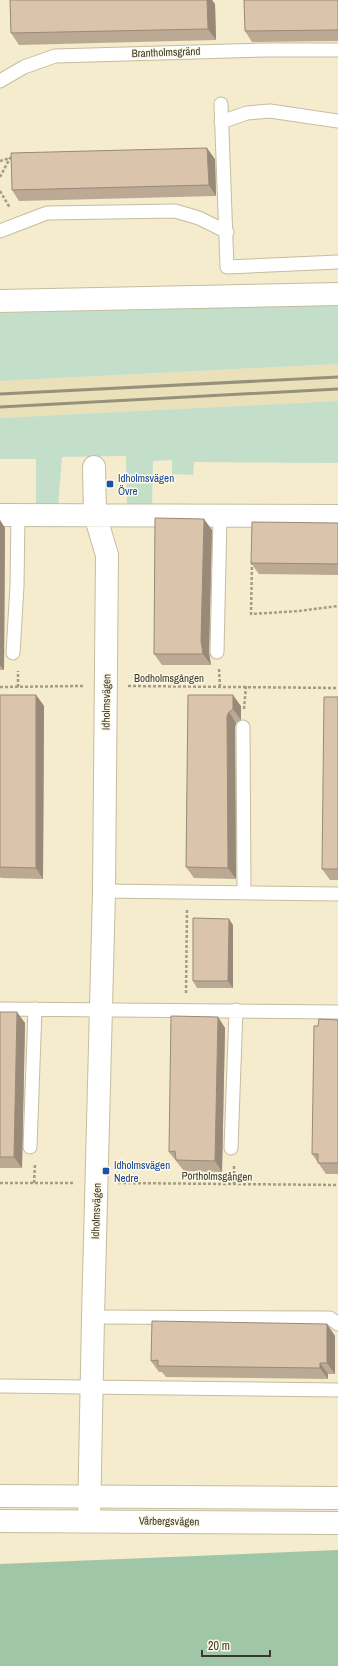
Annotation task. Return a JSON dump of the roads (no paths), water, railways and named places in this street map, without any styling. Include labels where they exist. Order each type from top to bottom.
[{"type":"street","points":[[0,300],[338,294]]},
{"type":"street","name":"Idholmsvägen","points":[[90,1520],[91,1387],[104,891],[108,555],[95,515],[94,467]]},
{"type":"street","points":[[9,515],[338,516]]},
{"type":"street","points":[[0,1496],[90,1495],[338,1498]]},
{"type":"street","name":"Vårbergsvägen","points":[[0,1521],[90,1520],[338,1523]]},
{"type":"lane","name":"Brantholmsgränd","points":[[0,81],[24,67],[55,56],[264,50],[338,50]]},
{"type":"lane","points":[[221,104],[227,232],[227,266],[338,262]]},
{"type":"lane","points":[[221,122],[247,113],[270,111],[338,121]]},
{"type":"lane","points":[[0,231],[47,213],[175,211],[199,218],[227,232]]},
{"type":"lane","points":[[9,515],[18,586],[13,653]]},
{"type":"lane","points":[[217,652],[220,516]]},
{"type":"lane","points":[[243,727],[244,893]]},
{"type":"lane","points":[[104,891],[338,894]]},
{"type":"lane","points":[[0,1009],[186,1009],[338,1012]]},
{"type":"lane","points":[[30,1147],[35,1009]]},
{"type":"lane","points":[[231,1148],[236,1010]]},
{"type":"lane","points":[[93,1316],[330,1318],[338,1324]]},
{"type":"lane","points":[[0,1386],[338,1390]]},
{"type":"railway","points":[[0,394],[338,377]]},
{"type":"railway","points":[[0,407],[338,389]]},
{"type":"place","name":"Idholmsvägen Övre","points":[[110,484]]},
{"type":"place","name":"Idholmsvägen Nedre","points":[[106,1171]]}]
